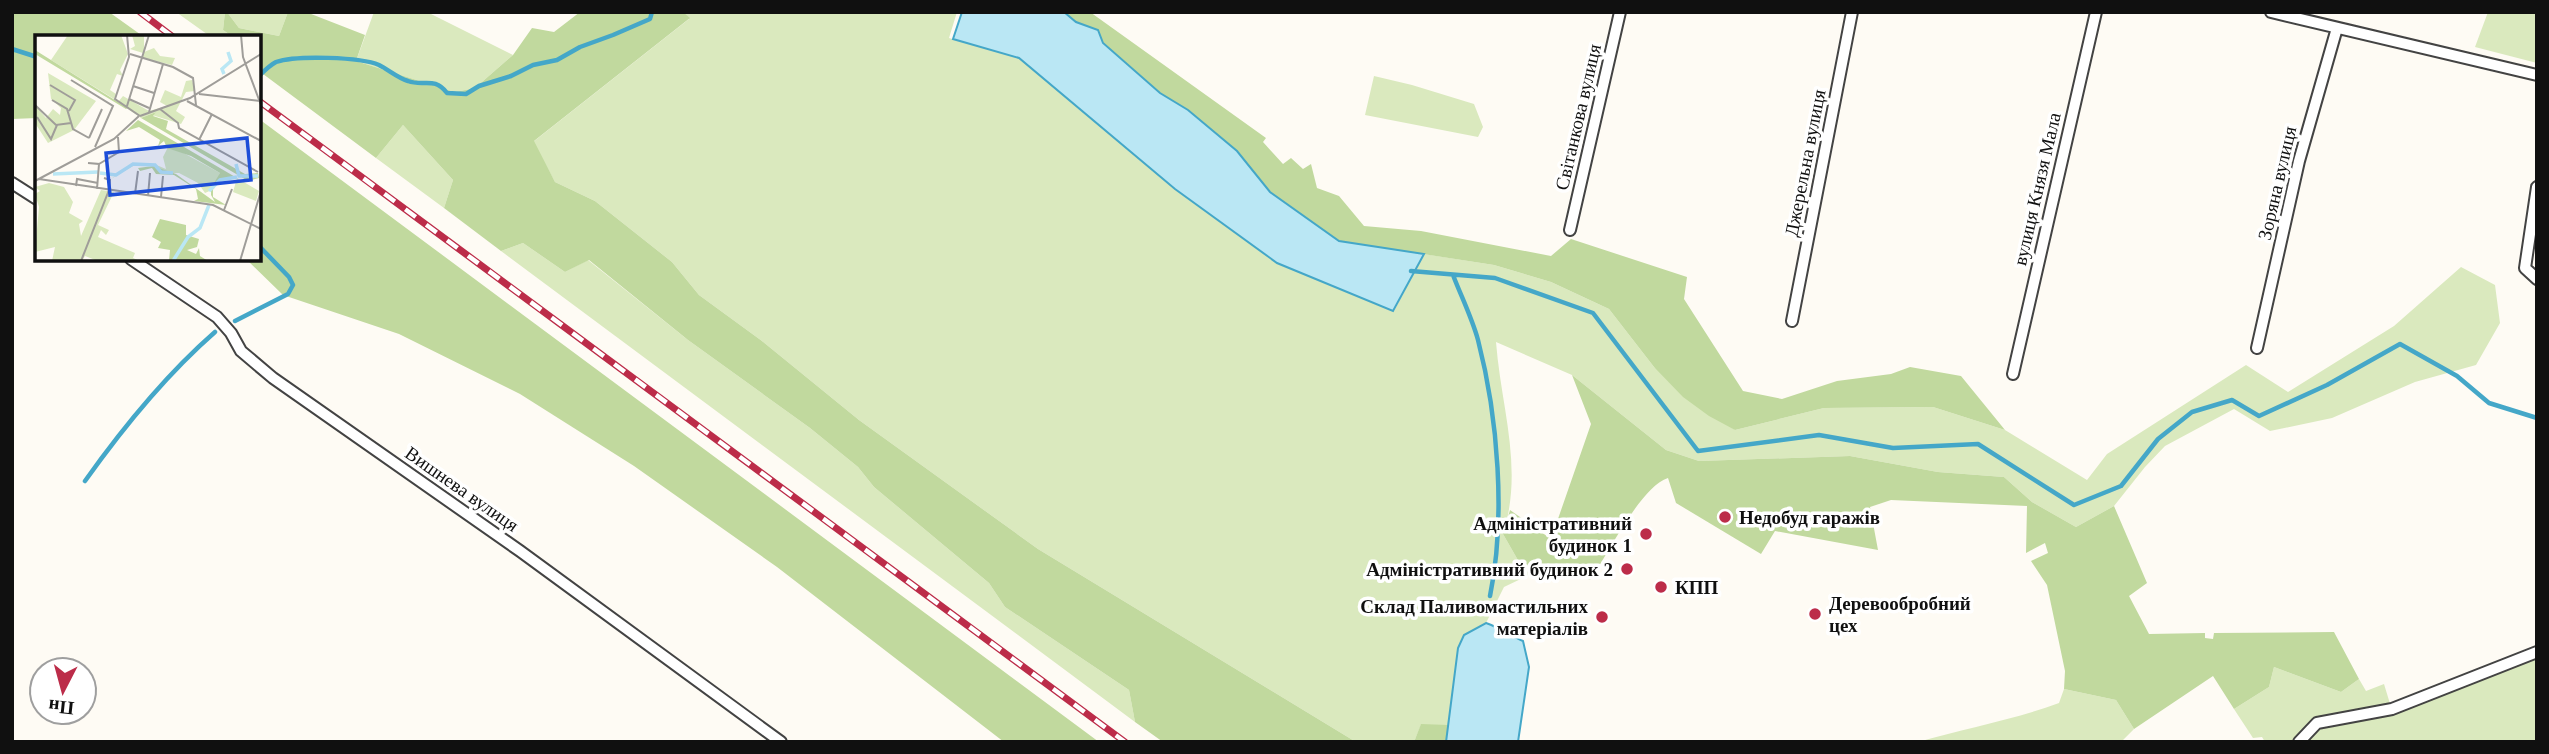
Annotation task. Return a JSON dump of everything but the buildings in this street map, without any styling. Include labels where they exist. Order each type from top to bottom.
[{"type":"street","name":"Світанкова вулиця","points":[[1570,230],[1619,12]]},
{"type":"street","name":"Джерельна вулиця","points":[[1791,321],[1852,12]]},
{"type":"street","name":"вулиця Князя Мала","points":[[2013,374],[2096,12]]},
{"type":"street","points":[[2271,12],[2537,75]]},
{"type":"street","name":"Зоряна вулиця","points":[[2257,348],[2299,161],[2337,28]]},
{"type":"street","points":[[12,183],[35,198]]},
{"type":"street","points":[[2537,187],[2525,268],[2537,279]]},
{"type":"street","name":"Вишнева вулиця","points":[[134,261],[217,317],[231,333],[241,351],[273,378],[520,551],[781,742]]},
{"type":"street","points":[[2299,742],[2317,723],[2392,709],[2537,652]]},
{"type":"green space","points":[[12,12],[109,12],[141,35],[35,35],[35,118],[12,119]]},
{"type":"green space","points":[[176,12],[225,12],[223,30],[230,35],[208,35]]},
{"type":"green space","points":[[227,12],[288,12],[279,36],[239,28]]},
{"type":"green space","points":[[227,12],[239,28],[279,36],[288,12],[306,12],[365,35],[356,61],[455,92],[475,88],[513,55],[532,28],[554,32],[580,12],[683,12],[690,18],[534,141],[555,182],[595,201],[672,262],[699,295],[762,341],[859,420],[1038,549],[1356,742],[1163,742],[1135,722],[1129,690],[1005,607],[989,583],[874,487],[858,467],[810,428],[688,340],[589,260],[565,272],[523,243],[501,251],[444,208],[453,180],[403,125],[376,158],[261,72],[261,35],[230,35],[223,30]]},
{"type":"green space","points":[[374,12],[427,12],[513,55],[475,88],[455,92],[356,61]]},
{"type":"green space","points":[[683,12],[957,12],[949,38],[1019,58],[1175,189],[1277,263],[1394,311],[1424,254],[1494,265],[1551,282],[1609,309],[1654,367],[1735,430],[1824,408],[1933,407],[2005,430],[2087,480],[2107,454],[2246,365],[2288,392],[2394,326],[2461,267],[2495,285],[2500,323],[2476,365],[2415,382],[2332,418],[2270,431],[2234,409],[2165,446],[2114,506],[2076,527],[2032,502],[2004,477],[1938,472],[1850,456],[1699,461],[1666,450],[1572,375],[1496,342],[1511,462],[1509,510],[1503,534],[1527,576],[1504,587],[1486,623],[1464,635],[1458,649],[1448,725],[1421,725],[1414,742],[1356,742],[1038,549],[859,420],[762,341],[699,295],[672,262],[595,201],[555,182],[533,142],[689,19]]},
{"type":"green space","points":[[1064,12],[1090,12],[1266,138],[1263,142],[1283,164],[1291,158],[1303,169],[1311,164],[1317,188],[1339,196],[1364,226],[1421,231],[1551,256],[1571,239],[1687,277],[1684,299],[1743,391],[1782,399],[1837,381],[1891,374],[1910,367],[1961,376],[2005,430],[1933,407],[1824,408],[1735,430],[1709,416],[1683,397],[1654,367],[1609,309],[1551,282],[1494,265],[1339,241],[1270,192],[1237,151],[1188,110],[1160,93],[1103,43],[1098,30],[1076,22]]},
{"type":"green space","points":[[2488,12],[2537,12],[2537,63],[2475,47]]},
{"type":"green space","points":[[1374,76],[1474,104],[1483,127],[1478,137],[1365,115]]},
{"type":"green space","points":[[261,120],[1099,742],[1004,742],[777,567],[634,466],[520,394],[399,334],[283,295],[248,261],[261,261]]},
{"type":"green space","points":[[403,125],[453,180],[444,208],[376,158]]},
{"type":"green space","points":[[523,243],[565,272],[588,260],[688,340],[810,428],[858,467],[874,487],[989,583],[1005,607],[1129,690],[1135,722],[501,251]]},
{"type":"green space","points":[[1572,375],[1666,450],[1699,461],[1850,456],[1938,472],[2004,477],[2032,502],[2076,527],[2114,506],[2147,583],[2129,596],[2149,634],[2205,633],[2205,638],[2213,639],[2214,633],[2334,632],[2359,679],[2341,692],[2274,667],[2269,687],[2234,709],[2213,676],[2134,729],[2116,700],[2064,689],[2065,671],[2047,585],[2031,561],[2048,553],[2045,543],[2026,553],[2027,506],[1891,500],[1870,507],[1878,550],[1775,531],[1761,554],[1676,503],[1668,478],[1657,484],[1636,508],[1590,580],[1550,565],[1527,576],[1503,534],[1510,510],[1551,539],[1591,424]]},
{"type":"green space","points":[[2537,648],[2537,742],[2265,742],[2262,737],[2253,738],[2234,709],[2269,687],[2274,667],[2341,692],[2359,679],[2366,691],[2384,684],[2391,707]]},
{"type":"green space","points":[[2064,689],[2116,700],[2134,729],[2121,742],[1918,742],[2059,703]]},
{"type":"green space","points":[[1421,724],[1448,725],[1446,742],[1414,742]]},
{"type":"water","points":[[962,12],[1064,12],[1076,22],[1098,30],[1103,43],[1160,93],[1188,110],[1237,151],[1270,192],[1339,241],[1424,254],[1393,311],[1277,263],[1175,189],[1019,58],[953,39]]},
{"type":"water","points":[[1486,623],[1523,641],[1529,667],[1518,742],[1446,742],[1458,648],[1464,635]]},
{"type":"waterway","points":[[261,74],[274,63],[285,60],[344,59],[370,62],[408,81],[433,83],[447,93],[466,94],[479,86],[511,76],[533,65],[557,60],[580,47],[650,19],[652,12]]},
{"type":"waterway","points":[[12,49],[35,56]]},
{"type":"waterway","points":[[235,321],[288,294],[293,285],[289,277],[261,248]]},
{"type":"waterway","points":[[1411,271],[1495,278],[1593,313],[1698,451],[1819,435],[1893,448],[1978,444],[2074,505],[2121,486],[2158,439],[2192,412],[2232,400],[2259,416],[2327,385],[2400,344],[2457,376],[2489,403],[2537,418]]},
{"type":"waterway","points":[[1453,275],[1478,340],[1495,434],[1498,534],[1490,596]]},
{"type":"waterway","points":[[85,481],[146,403],[215,332]]},
{"type":"railway","points":[[140,12],[170,35]]},
{"type":"railway","points":[[261,102],[1125,742]]},
{"type":"place","name":"Недобуд гаражів","points":[[1725,517]]},
{"type":"place","name":"Адміністративний будинок 1","points":[[1646,534]]},
{"type":"place","name":"Адміністративний будинок 2","points":[[1627,569]]},
{"type":"place","name":"КПП","points":[[1661,587]]},
{"type":"place","name":"Деревообробний цех","points":[[1815,614]]},
{"type":"place","name":"Склад Паливомастильних матеріалів","points":[[1602,617]]}]
